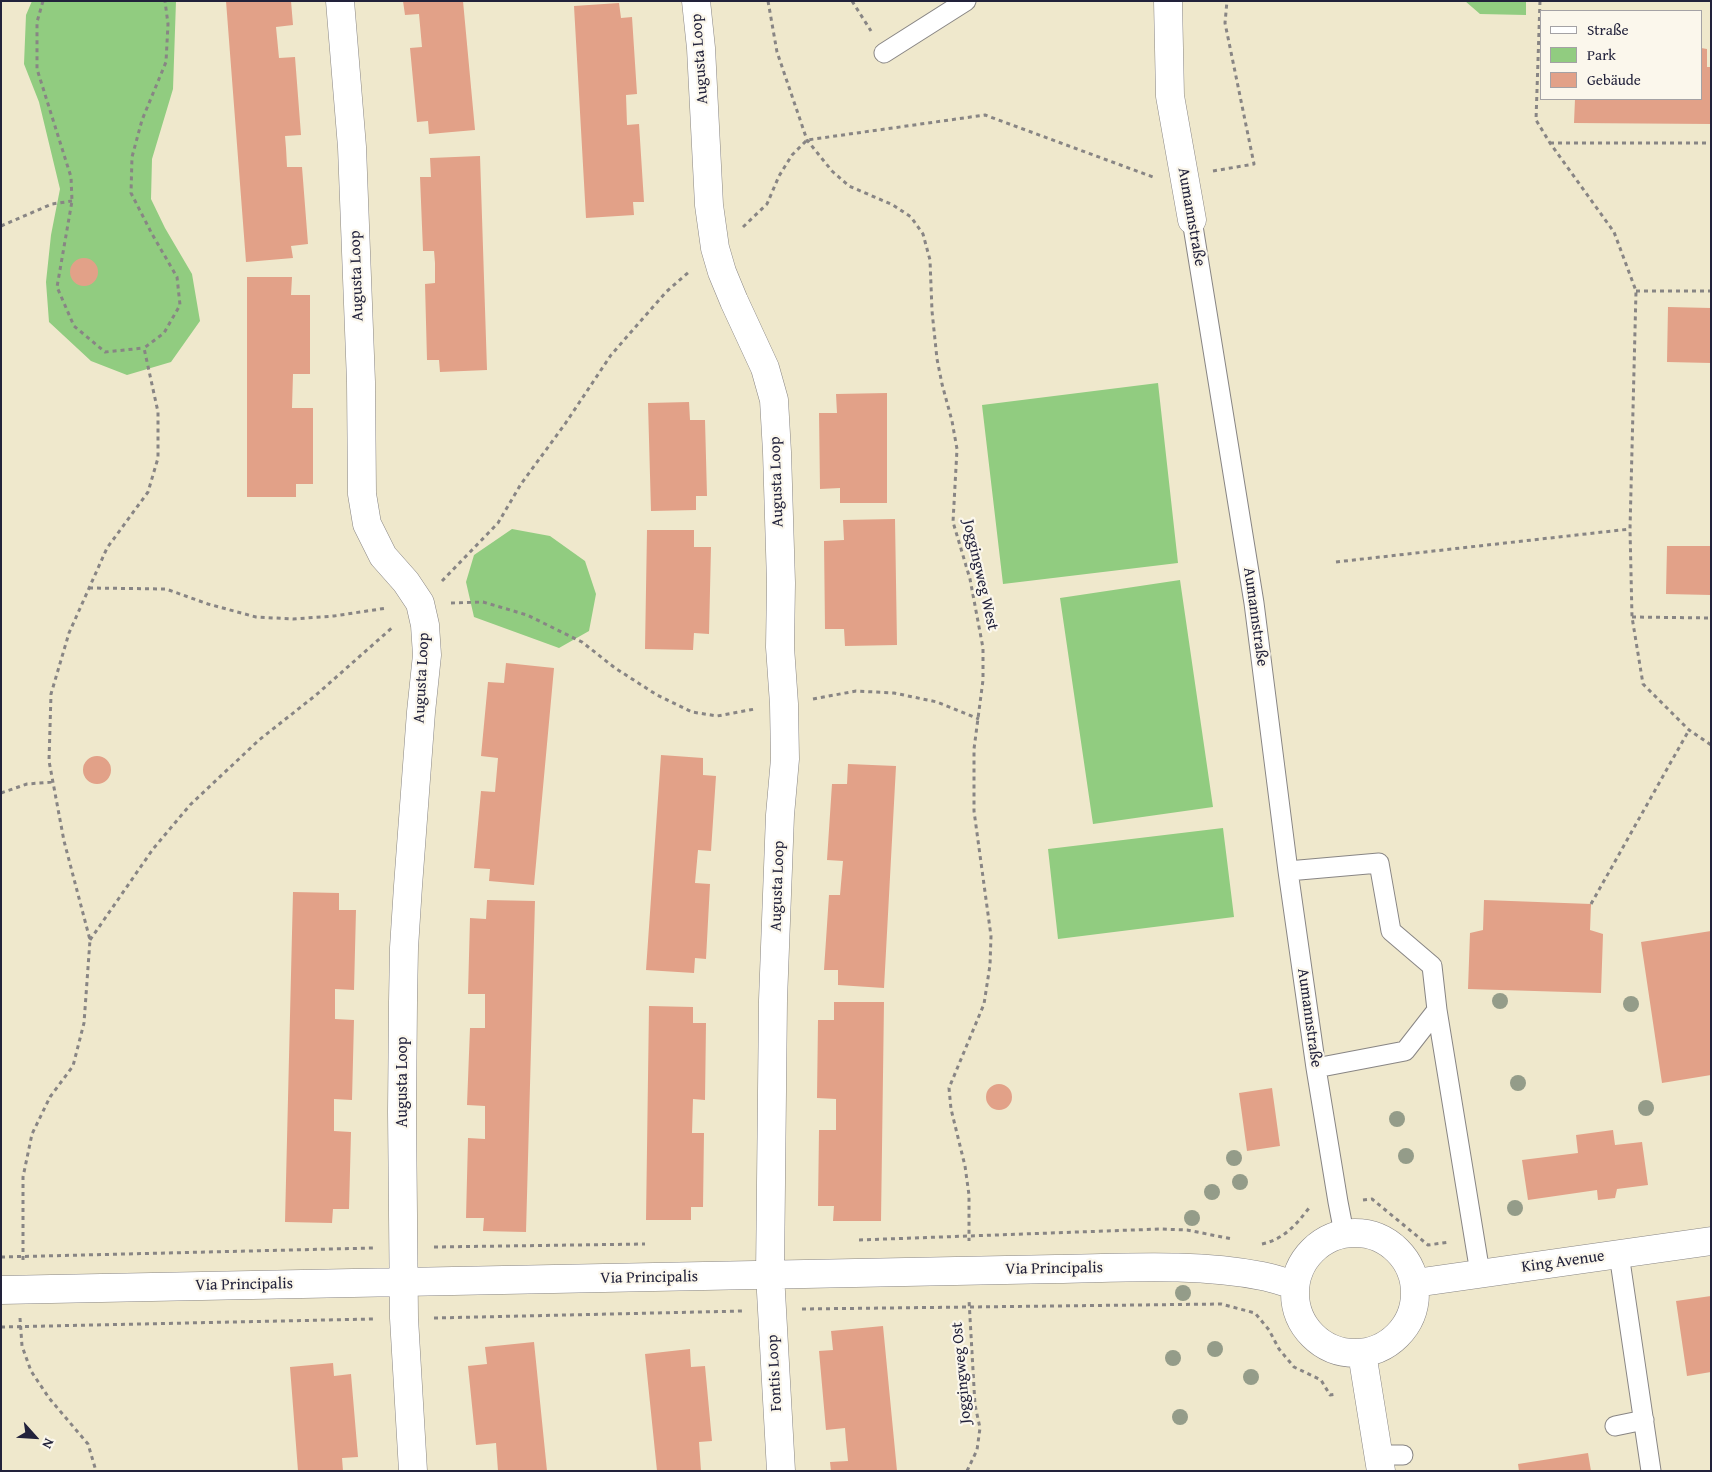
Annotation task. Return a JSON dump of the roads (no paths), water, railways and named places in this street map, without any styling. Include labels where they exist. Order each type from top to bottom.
[{"type":"street","name":"Augusta Loop","points":[[340,1],[352,147],[366,524],[383,556],[406,582],[420,604],[425,625],[427,656],[417,756],[404,948],[402,1112],[405,1282]]},
{"type":"street","name":"Augusta Loop","points":[[696,1],[709,205],[715,248],[725,280],[765,368],[774,400],[781,583],[780,647],[785,758],[780,815],[772,1000],[770,1274]]},
{"type":"street","name":"Aumannstraße","points":[[1168,1],[1170,96],[1192,220]]},
{"type":"street","points":[[1344,1233],[1364,1233],[1382,1238],[1397,1249],[1409,1265],[1415,1283],[1415,1302],[1409,1321],[1397,1336],[1381,1348],[1362,1353],[1344,1352],[1327,1346],[1312,1335],[1301,1320],[1296,1304],[1295,1285],[1300,1267],[1312,1251],[1326,1239],[1344,1233]]},
{"type":"street","name":"King Avenue","points":[[1415,1283],[1711,1241]]},
{"type":"street","name":"Via Principalis","points":[[1,1290],[1066,1268],[1211,1269],[1263,1276],[1295,1285]]},
{"type":"street","name":"Fontis Loop","points":[[770,1274],[781,1471]]},
{"type":"street","points":[[405,1282],[404,1318],[413,1471]]},
{"type":"street","points":[[1362,1353],[1368,1389],[1387,1460]]},
{"type":"lane","points":[[884,53],[966,1]]},
{"type":"lane","name":"Aumannstraße","points":[[1192,220],[1254,603],[1288,871],[1316,1068],[1344,1233]]},
{"type":"lane","points":[[1288,871],[1378,863],[1391,931],[1432,966],[1437,1010],[1480,1273]]},
{"type":"lane","points":[[1316,1068],[1405,1051],[1437,1010]]},
{"type":"lane","points":[[1620,1254],[1651,1471]]},
{"type":"lane","points":[[1615,1426],[1644,1420]]}]
